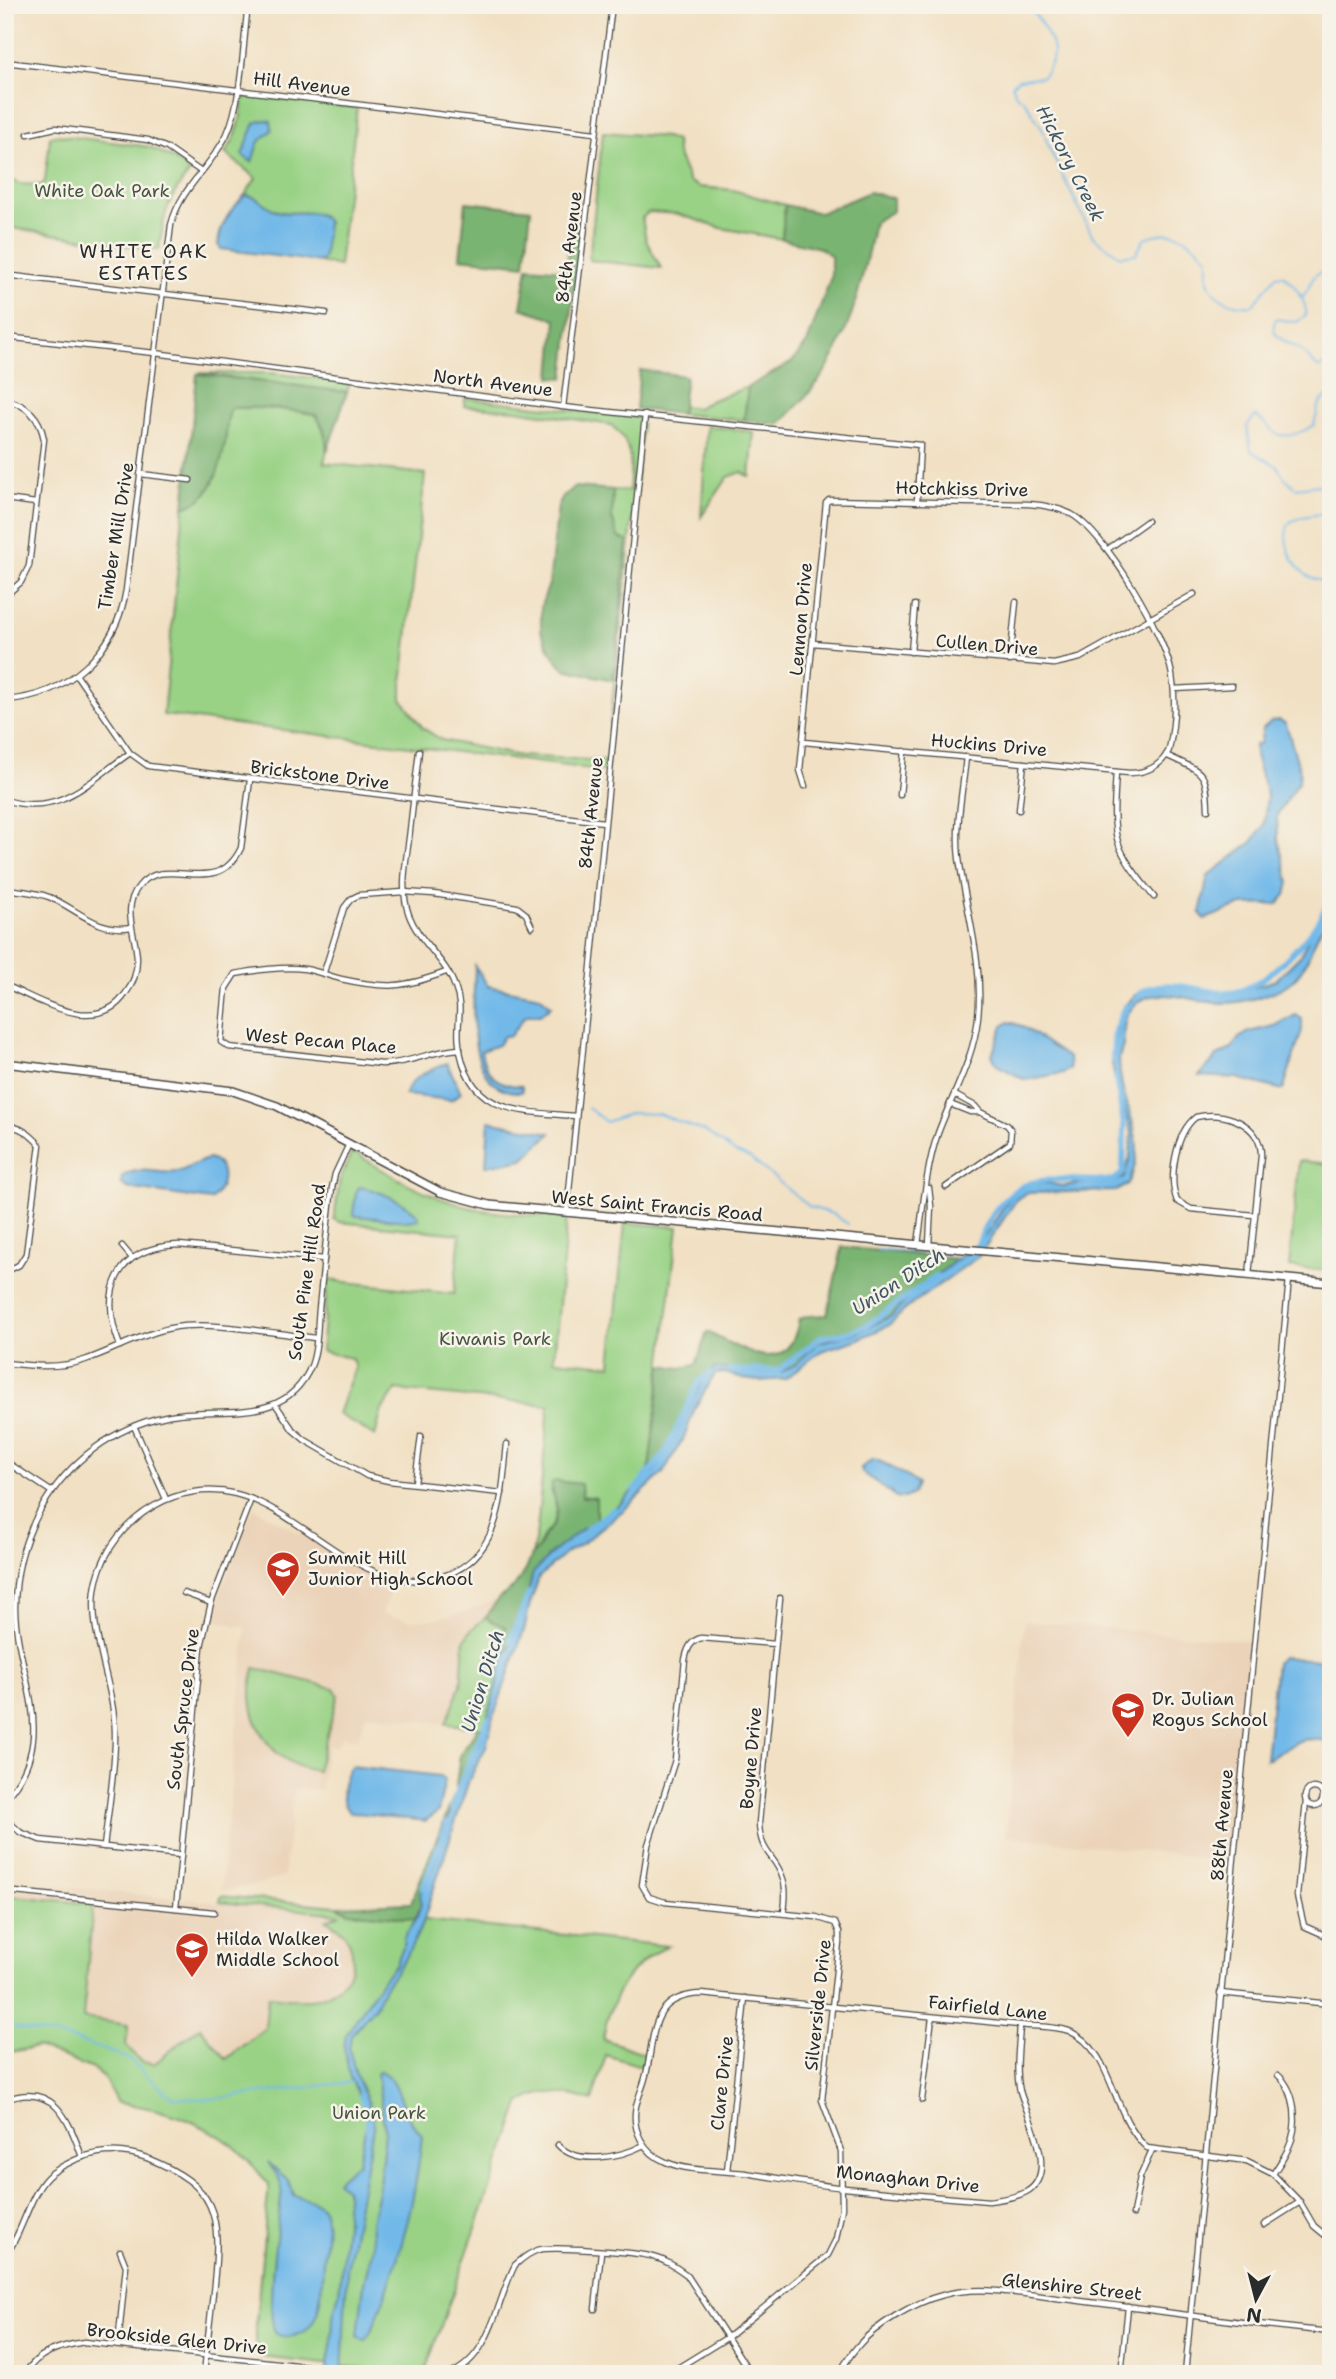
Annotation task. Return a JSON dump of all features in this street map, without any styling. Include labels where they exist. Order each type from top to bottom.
[{"type":"street","name":"Timber Mill Drive","points":[[5,700],[41,694],[77,676],[102,650],[112,634],[122,608],[175,208],[220,147],[228,131],[237,90],[248,5]]},
{"type":"street","name":"84th Avenue","points":[[563,407],[612,5]]},
{"type":"street","name":"Hill Avenue","points":[[5,62],[595,133]]},
{"type":"street","points":[[28,134],[55,128],[148,140],[167,148],[200,171]]},
{"type":"street","points":[[5,275],[326,313]]},
{"type":"street","name":"North Avenue","points":[[5,337],[155,353],[563,407],[920,445],[917,502]]},
{"type":"street","points":[[5,400],[34,414],[42,427],[44,439],[27,571],[18,587],[5,596]]},
{"type":"street","name":"84th Avenue","points":[[567,1213],[645,415]]},
{"type":"street","points":[[141,474],[190,480]]},
{"type":"street","points":[[5,499],[36,503]]},
{"type":"street","name":"Hotchkiss Drive","points":[[829,500],[1046,506],[1070,514],[1088,526],[1108,549],[1167,653],[1174,689],[1171,735],[1166,755]]},
{"type":"street","name":"Lennon Drive","points":[[804,786],[800,769],[826,503],[829,500]]},
{"type":"street","points":[[1108,549],[1147,521]]},
{"type":"street","name":"Cullen Drive","points":[[813,643],[1054,664],[1080,658],[1194,594]]},
{"type":"street","points":[[1010,661],[1016,602]]},
{"type":"street","points":[[911,652],[915,605]]},
{"type":"street","name":"Brickstone Drive","points":[[77,676],[130,753],[148,766],[604,822]]},
{"type":"street","points":[[1174,689],[1232,686]]},
{"type":"street","name":"Huckins Drive","points":[[804,742],[1134,773],[1147,771],[1166,755]]},
{"type":"street","points":[[419,751],[404,892],[410,917],[453,982],[461,1002],[460,1049],[464,1070],[476,1088],[499,1105],[514,1110],[576,1116]]},
{"type":"street","points":[[900,795],[904,751]]},
{"type":"street","points":[[5,800],[38,806],[63,800],[130,753]]},
{"type":"street","points":[[1166,755],[1198,771],[1207,782],[1208,810]]},
{"type":"street","points":[[918,1244],[937,1135],[974,1043],[979,995],[978,971],[958,848],[966,757]]},
{"type":"street","points":[[1019,810],[1024,762]]},
{"type":"street","points":[[1116,772],[1113,819],[1118,845],[1154,897]]},
{"type":"street","points":[[5,985],[77,1014],[107,1010],[121,1002],[136,974],[131,899],[139,885],[151,877],[174,873],[198,876],[228,867],[241,848],[250,780]]},
{"type":"street","points":[[5,889],[48,897],[100,926],[121,929],[131,927]]},
{"type":"street","points":[[446,972],[412,984],[388,986],[358,983],[324,972],[344,908],[359,895],[404,892],[495,902],[517,907],[526,914],[532,927]]},
{"type":"street","name":"West Pecan Place","points":[[324,972],[281,968],[234,974],[226,988],[221,1042],[229,1047],[382,1064],[402,1064],[441,1050],[460,1049]]},
{"type":"street","name":"West Saint Francis Road","points":[[5,1063],[233,1091],[277,1107],[415,1180],[465,1200],[489,1205],[1331,1283]]},
{"type":"street","points":[[946,1187],[1010,1143],[1012,1135],[1007,1125],[954,1095]]},
{"type":"street","points":[[950,1104],[971,1112],[980,1112]]},
{"type":"street","points":[[1249,1275],[1261,1156],[1259,1139],[1251,1129],[1242,1124],[1216,1116],[1196,1117],[1185,1128],[1178,1143],[1173,1184],[1177,1201],[1191,1209],[1254,1215]]},
{"type":"street","points":[[5,1125],[30,1133],[40,1145],[26,1254],[19,1265],[5,1272]]},
{"type":"street","name":"South Pine Hill Road","points":[[276,1405],[302,1382],[311,1366],[332,1185],[349,1144]]},
{"type":"street","points":[[928,1184],[931,1206],[929,1245]]},
{"type":"street","points":[[120,1346],[111,1318],[113,1286],[132,1258],[147,1250],[179,1245],[324,1259]]},
{"type":"street","points":[[122,1247],[132,1258]]},
{"type":"street","name":"88th Avenue","points":[[1185,2374],[1289,1279]]},
{"type":"street","points":[[5,1363],[63,1366],[83,1361],[157,1331],[186,1326],[316,1338]]},
{"type":"street","points":[[5,1799],[18,1784],[28,1763],[33,1745],[35,1716],[15,1609],[17,1573],[29,1534],[52,1492],[83,1458],[108,1440],[134,1426],[188,1412],[259,1410],[276,1405],[293,1430],[356,1470],[377,1479],[502,1493]]},
{"type":"street","points":[[134,1426],[166,1499]]},
{"type":"street","points":[[415,1484],[421,1436]]},
{"type":"street","points":[[104,1847],[116,1732],[95,1617],[96,1590],[104,1559],[127,1526],[166,1499],[197,1492],[235,1494],[251,1499],[364,1566],[388,1577],[420,1580],[451,1573],[478,1554],[494,1528],[502,1493],[507,1444]]},
{"type":"street","points":[[5,1461],[52,1492]]},
{"type":"street","name":"South Spruce Drive","points":[[176,1908],[201,1647],[211,1603],[251,1499]]},
{"type":"street","points":[[184,1593],[211,1603]]},
{"type":"street","name":"Boyne Drive","points":[[780,1598],[759,1833],[765,1850],[784,1880],[784,1913]]},
{"type":"street","name":"Silverside Drive","points":[[668,2374],[728,2337],[828,2255],[836,2239],[842,2208],[841,2151],[822,2100],[839,1943],[839,1932],[835,1923],[826,1919],[784,1913],[656,1900],[645,1892],[641,1878],[648,1845],[673,1767],[688,1648],[701,1637],[775,1644]]},
{"type":"street","points":[[1306,1801],[1313,1806],[1319,1805],[1323,1801],[1322,1792],[1311,1788],[1306,1793],[1297,1896],[1304,1926],[1331,1938]]},
{"type":"street","points":[[5,1818],[20,1832],[40,1840],[181,1855]]},
{"type":"street","points":[[5,1891],[214,1912]]},
{"type":"street","points":[[1220,1993],[1331,2004]]},
{"type":"street","name":"Fairfield Lane","points":[[644,2144],[639,2137],[635,2120],[636,2107],[647,2073],[654,2026],[664,2008],[679,1997],[690,1994],[1068,2031],[1087,2042],[1100,2058],[1121,2112],[1136,2138],[1152,2150]]},
{"type":"street","name":"Clare Drive","points":[[727,2171],[745,1998]]},
{"type":"street","points":[[922,2100],[932,2017]]},
{"type":"street","name":"Monaghan Drive","points":[[644,2144],[657,2158],[669,2164],[841,2188],[989,2201],[1029,2191],[1040,2176],[1042,2161],[1019,2089],[1017,2074],[1020,2025]]},
{"type":"street","points":[[1273,2174],[1289,2147],[1294,2121],[1293,2101],[1285,2082],[1278,2075]]},
{"type":"street","points":[[5,2100],[28,2094],[47,2099],[63,2113],[82,2157]]},
{"type":"street","points":[[558,2145],[570,2154],[609,2157],[619,2156],[644,2144]]},
{"type":"street","points":[[1133,2214],[1140,2177],[1152,2150],[1247,2161],[1273,2174],[1300,2202],[1314,2226],[1331,2240]]},
{"type":"street","points":[[6,2253],[28,2214],[37,2190],[50,2174],[82,2157],[112,2151],[138,2154],[181,2175],[202,2192],[211,2206],[218,2234],[204,2374]]},
{"type":"street","points":[[1264,2225],[1300,2202]]},
{"type":"street","points":[[450,2374],[458,2372],[482,2347],[511,2273],[522,2258],[546,2248],[652,2256],[675,2266],[687,2275],[751,2374]]},
{"type":"street","points":[[118,2345],[126,2266],[120,2251]]},
{"type":"street","points":[[595,2309],[601,2252]]},
{"type":"street","name":"Glenshire Street","points":[[839,2374],[858,2346],[881,2327],[911,2307],[944,2294],[1000,2292],[1245,2324],[1331,2332]]},
{"type":"street","points":[[1121,2374],[1128,2307]]},
{"type":"street","name":"Brookside Glen Drive","points":[[25,2374],[28,2368],[55,2348],[84,2342],[379,2374]]},
{"type":"shaded area","points":[[255,1508],[392,1586],[382,1614],[410,1620],[427,1620],[461,1613],[498,1599],[487,1616],[471,1630],[464,1641],[461,1685],[446,1724],[366,1714],[358,1739],[341,1737],[337,1746],[328,1745],[320,1790],[294,1788],[284,1877],[221,1891],[246,1628],[212,1619],[251,1512]]},
{"type":"shaded area","name":"Dr. Julian Rogus School","points":[[1024,1621],[1252,1641],[1228,1863],[1225,1860],[1006,1836]]},
{"type":"shaded area","name":"Hilda Walker Middle School","points":[[5,1881],[343,1915],[397,1957],[196,2092],[5,2018]]},
{"type":"green space","points":[[249,96],[357,108],[339,266],[320,262],[324,256],[319,214],[277,211],[256,198],[245,195],[256,178],[225,153],[238,127],[243,99]]},
{"type":"green space","points":[[603,132],[665,137],[676,141],[677,153],[689,181],[699,187],[733,190],[785,205],[782,239],[721,228],[678,214],[649,212],[642,218],[646,240],[661,268],[589,260]]},
{"type":"green space","name":"White Oak Park","points":[[57,135],[150,147],[178,161],[190,172],[167,208],[159,250],[5,227],[5,177],[20,184],[41,185],[45,181],[50,137]]},
{"type":"green space","points":[[869,192],[893,198],[893,211],[874,222],[856,302],[832,359],[812,389],[778,425],[744,420],[748,387],[792,362],[807,343],[831,277],[831,256],[820,248],[782,239],[785,205],[820,213]]},
{"type":"green space","points":[[466,202],[531,209],[525,265],[460,258]]},
{"type":"green space","points":[[571,222],[582,223],[564,378],[551,377],[556,319],[521,308],[528,267],[566,270]]},
{"type":"green space","points":[[640,370],[686,376],[681,414],[636,409]]},
{"type":"green space","points":[[198,373],[270,373],[350,382],[347,392]]},
{"type":"green space","points":[[197,374],[347,392],[328,449],[323,427],[316,415],[274,408],[231,408],[223,451],[214,479],[205,495],[184,507]]},
{"type":"green space","points":[[748,387],[744,420],[681,414],[682,406],[697,408]]},
{"type":"green space","points":[[465,398],[637,417],[642,425],[606,771],[163,715],[184,507],[199,500],[226,436],[226,420],[231,408],[284,409],[316,415],[326,439],[324,463],[425,474],[402,684],[402,699],[423,728],[442,740],[520,756],[607,761],[627,542],[618,537],[612,518],[613,490],[629,491],[631,472],[627,446],[611,425],[516,410],[464,406]]},
{"type":"green space","points":[[707,426],[754,432],[750,477],[742,472],[728,477],[701,517]]},
{"type":"green space","points":[[575,487],[613,490],[612,518],[618,537],[627,541],[613,680],[564,669],[551,652],[541,631],[541,606],[549,584],[558,506],[564,496]]},
{"type":"green space","name":"Kiwanis Park","points":[[351,1154],[357,1154],[395,1177],[450,1202],[502,1213],[567,1217],[554,1360],[611,1365],[625,1223],[678,1227],[648,1477],[602,1521],[596,1524],[596,1498],[551,1490],[557,1509],[554,1524],[532,1555],[537,1530],[549,1405],[396,1390],[382,1410],[375,1436],[338,1414],[355,1366],[351,1358],[321,1351],[328,1280],[454,1294],[460,1234],[339,1222],[334,1219],[340,1179]]},
{"type":"green space","points":[[1299,1161],[1331,1164],[1331,1271],[1289,1267]]},
{"type":"green space","points":[[842,1247],[958,1259],[909,1297],[893,1315],[857,1333],[828,1340],[789,1369],[765,1373],[733,1369],[705,1376],[668,1451],[648,1477],[662,1365],[681,1368],[696,1365],[707,1332],[749,1352],[762,1355],[775,1355],[785,1350],[794,1338],[799,1319],[827,1315]]},
{"type":"green space","points":[[555,1481],[581,1484],[582,1497],[596,1498],[596,1524],[584,1528],[547,1557],[505,1655],[505,1627],[489,1620],[487,1616],[498,1599],[514,1587],[544,1535],[554,1524],[557,1509],[551,1483]]},
{"type":"green space","points":[[487,1616],[489,1620],[505,1627],[505,1640],[502,1666],[485,1728],[446,1724],[461,1685],[464,1641],[471,1630]]},
{"type":"green space","points":[[255,1668],[334,1688],[338,1695],[317,1771],[300,1767],[285,1759],[272,1748],[262,1734],[251,1702]]},
{"type":"green space","points":[[478,1728],[485,1728],[482,1739],[446,1822],[433,1869],[421,1889],[421,1903],[416,1919],[350,1912],[337,1906],[411,1903],[455,1793],[460,1755]]},
{"type":"green space","name":"Union Park","points":[[5,1895],[93,1904],[83,2018],[128,2025],[126,2045],[141,2062],[154,2064],[200,2027],[226,2059],[265,2028],[268,1996],[304,1999],[324,1996],[345,1980],[350,1970],[351,1948],[346,1937],[326,1920],[340,1914],[220,1902],[221,1896],[337,1906],[350,1912],[668,1946],[643,1962],[624,1983],[610,2010],[603,2039],[646,2054],[644,2067],[606,2055],[592,2101],[546,2093],[520,2104],[424,2374],[416,2374],[260,2357],[256,2342],[256,2321],[269,2184],[236,2148],[205,2128],[162,2111],[117,2103],[103,2076],[95,2070],[37,2047],[5,2053]]},
{"type":"water","points":[[271,121],[272,130],[258,143],[252,162],[242,155],[255,123]]},
{"type":"water","points":[[245,195],[254,197],[280,212],[313,213],[323,217],[327,222],[324,256],[320,262],[221,249],[218,245],[224,223]]},
{"type":"water","points":[[1280,720],[1286,724],[1300,771],[1299,781],[1277,815],[1278,838],[1289,882],[1286,895],[1278,904],[1242,905],[1205,919],[1200,913],[1208,876],[1252,842],[1264,825],[1267,796],[1255,755],[1255,744],[1260,744],[1263,728],[1272,721]]},
{"type":"water","points":[[1331,906],[1331,918],[1320,930],[1300,973],[1281,988],[1256,998],[1230,1003],[1159,995],[1137,1003],[1128,1014],[1119,1060],[1120,1077],[1133,1122],[1137,1151],[1135,1167],[1128,1184],[1116,1191],[1026,1193],[1017,1199],[979,1256],[908,1307],[888,1326],[821,1351],[785,1379],[758,1381],[725,1373],[715,1374],[663,1473],[626,1508],[539,1577],[486,1747],[469,1780],[422,1925],[407,1956],[384,1987],[375,2007],[351,2035],[349,2049],[374,2123],[347,2269],[342,2374],[326,2374],[333,2317],[339,2293],[346,2224],[346,2189],[337,2181],[358,2162],[367,2121],[365,2106],[350,2078],[344,2048],[346,2035],[384,1977],[395,1965],[403,1948],[404,1937],[417,1917],[421,1903],[420,1893],[433,1869],[452,1806],[482,1739],[501,1667],[524,1609],[533,1573],[554,1551],[584,1528],[602,1521],[654,1471],[668,1451],[705,1376],[715,1368],[782,1372],[796,1364],[818,1343],[857,1333],[893,1315],[909,1297],[983,1239],[1009,1199],[1022,1186],[1044,1183],[1063,1186],[1110,1182],[1124,1178],[1132,1133],[1112,1063],[1122,1009],[1135,995],[1153,988],[1169,986],[1211,993],[1236,993],[1276,980],[1300,956],[1318,919]]},
{"type":"water","points":[[475,966],[488,986],[540,996],[551,1006],[540,1015],[526,1015],[510,1036],[504,1036],[498,1045],[481,1051],[486,1067],[494,1078],[506,1084],[522,1086],[522,1092],[503,1089],[489,1079],[480,1064],[474,1024]]},
{"type":"water","points":[[1296,1015],[1302,1019],[1302,1030],[1283,1090],[1237,1078],[1199,1076],[1217,1056],[1231,1049],[1239,1038]]},
{"type":"water","points":[[1009,1022],[1022,1026],[1069,1058],[1070,1069],[1063,1073],[1025,1080],[997,1065],[992,1055],[1003,1026]]},
{"type":"water","points":[[447,1063],[461,1093],[451,1100],[405,1095],[416,1078]]},
{"type":"water","points":[[489,1121],[551,1133],[523,1159],[486,1166]]},
{"type":"water","points":[[209,1159],[220,1166],[222,1172],[219,1190],[211,1200],[127,1188],[121,1183],[122,1177],[135,1171],[177,1172]]},
{"type":"water","points":[[359,1187],[399,1202],[419,1216],[419,1219],[407,1221],[355,1216],[353,1214]]},
{"type":"water","points":[[873,1459],[917,1484],[913,1494],[904,1498],[896,1497],[862,1472],[861,1468]]},
{"type":"water","points":[[1282,1657],[1331,1661],[1331,1742],[1302,1740],[1266,1760],[1276,1663]]},
{"type":"water","points":[[351,1766],[440,1776],[445,1781],[438,1812],[425,1821],[349,1812],[343,1802],[342,1789]]},
{"type":"water","points":[[380,2071],[395,2085],[410,2120],[422,2136],[412,2202],[402,2244],[376,2320],[364,2341],[358,2336],[364,2283],[373,2246],[371,2222],[378,2192],[385,2132],[377,2074]]},
{"type":"water","points":[[268,2162],[288,2180],[293,2195],[320,2205],[326,2220],[321,2293],[316,2315],[305,2331],[291,2337],[275,2333],[272,2320],[273,2263],[282,2188]]},
{"type":"waterway","name":"Hickory Creek","points":[[1027,5],[1050,39],[1052,58],[1042,77],[1018,79],[1012,85],[1016,95],[1024,100],[1042,128],[1093,237],[1120,256],[1136,254],[1145,238],[1165,234],[1180,236],[1194,244],[1208,258],[1208,281],[1215,293],[1226,301],[1240,305],[1253,305],[1276,276],[1283,275],[1299,293],[1306,315],[1297,322],[1276,319],[1274,331],[1281,339],[1302,351],[1319,368],[1331,361]]},
{"type":"waterway","points":[[1299,296],[1303,296],[1318,273],[1331,269]]},
{"type":"waterway","name":"Hickory Creek","points":[[1331,395],[1319,404],[1314,425],[1301,432],[1286,436],[1277,434],[1255,416],[1247,426],[1251,451],[1277,466],[1296,488],[1318,485],[1331,488]]},
{"type":"waterway","name":"Hickory Creek","points":[[1331,512],[1290,522],[1287,531],[1289,552],[1302,571],[1321,581],[1331,579]]},
{"type":"waterway","name":"Union Ditch","points":[[1139,994],[1159,986],[1170,985],[1228,993],[1255,984],[1283,962],[1308,935],[1326,908],[1331,885]]},
{"type":"waterway","name":"Union Ditch","points":[[1113,1059],[1115,1031],[1125,1006]]},
{"type":"waterway","name":"Union Ditch","points":[[975,1249],[987,1223],[1001,1203],[1026,1185],[1054,1180],[1106,1181],[1114,1180],[1123,1173],[1124,1125],[1116,1077]]},
{"type":"waterway","points":[[588,1108],[606,1122],[631,1113],[659,1114],[706,1132],[736,1153],[750,1158],[810,1207],[833,1214],[848,1224]]},
{"type":"waterway","points":[[878,1250],[961,1254],[963,1257]]},
{"type":"waterway","name":"Union Ditch","points":[[730,1370],[778,1371],[821,1337],[844,1334],[866,1326],[937,1276]]},
{"type":"waterway","name":"Union Ditch","points":[[635,1490],[665,1454],[699,1382],[709,1373]]},
{"type":"waterway","name":"Union Ditch","points":[[587,1529],[614,1509]]},
{"type":"waterway","name":"Union Ditch","points":[[510,1641],[529,1593]]},
{"type":"waterway","name":"Union Ditch","points":[[452,1809],[488,1719]]},
{"type":"waterway","name":"Union Ditch","points":[[423,1888],[447,1823]]},
{"type":"waterway","points":[[5,2025],[76,2040],[129,2059],[175,2098],[210,2099],[351,2082]]},
{"type":"waterway","points":[[361,2095],[367,2114],[368,2132]]},
{"type":"place","name":"Summit Hill Junior High School","points":[[283,1598]]},
{"type":"place","name":"Dr. Julian Rogus School","points":[[1128,1739]]},
{"type":"place","name":"Hilda Walker Middle School","points":[[192,1979]]},
{"type":"district","name":"WHITE OAK ESTATES","points":[[144,262]]}]
